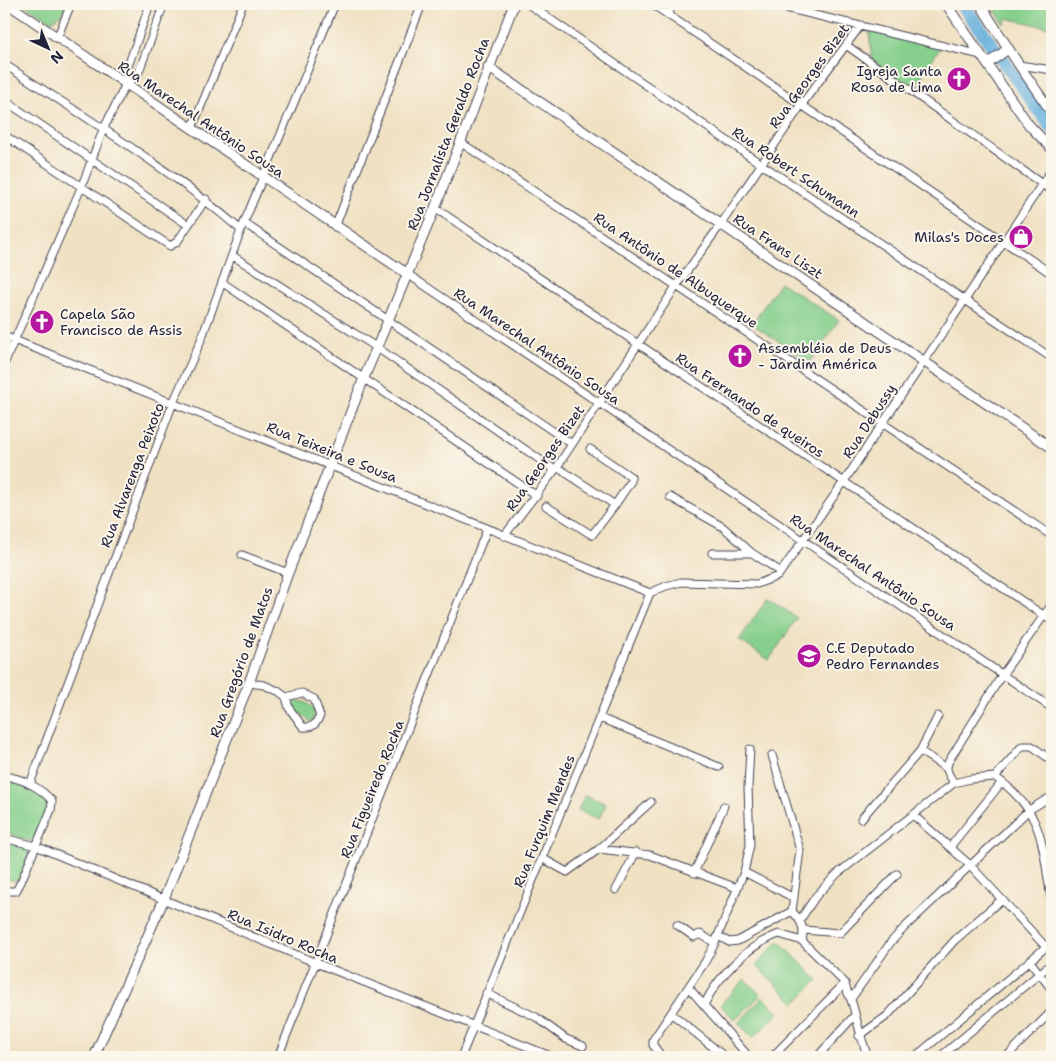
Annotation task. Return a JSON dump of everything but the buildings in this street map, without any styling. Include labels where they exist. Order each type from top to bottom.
[{"type":"street","name":"Rua Marechal Antônio Sousa","points":[[8,4],[335,227],[1052,708]]},
{"type":"street","points":[[57,38],[71,4]]},
{"type":"street","points":[[126,84],[126,69],[150,4]]},
{"type":"street","points":[[4,364],[13,339],[81,188],[103,130],[126,84],[138,74],[164,4]]},
{"type":"street","points":[[192,128],[243,4]]},
{"type":"street","name":"Rua Alvarenga Peixoto","points":[[30,784],[173,403],[192,361],[243,226],[335,4]]},
{"type":"street","points":[[335,227],[422,4]]},
{"type":"street","name":"Rua Jornalista Geraldo Rocha","points":[[406,273],[435,208],[514,4]]},
{"type":"street","name":"Rua Robert Schumann","points":[[528,4],[762,164],[1052,358]]},
{"type":"street","points":[[652,4],[1052,274]]},
{"type":"street","points":[[669,4],[670,16]]},
{"type":"street","points":[[769,4],[981,55]]},
{"type":"street","points":[[946,4],[981,55],[989,62],[1036,134],[1052,149]]},
{"type":"street","points":[[980,4],[1006,51],[1052,112]]},
{"type":"street","name":"Rua Georges Bizet","points":[[504,536],[537,496],[556,469],[677,285],[722,224],[802,104],[861,25]]},
{"type":"street","points":[[846,45],[1052,191]]},
{"type":"street","points":[[989,62],[1006,51]]},
{"type":"street","points":[[4,64],[206,199],[243,226],[572,444]]},
{"type":"street","points":[[1018,65],[1052,70]]},
{"type":"street","name":"Rua Frans Liszt","points":[[488,67],[1052,448]]},
{"type":"street","points":[[4,100],[188,225]]},
{"type":"street","points":[[4,135],[167,245],[172,246],[177,242],[206,199]]},
{"type":"street","name":"Rua Antônio de Albuquerque","points":[[460,142],[1052,536]]},
{"type":"street","name":"Rua Debussy","points":[[650,593],[680,582],[758,584],[772,579],[781,572],[843,483],[1052,169]]},
{"type":"street","name":"Rua Frernando de queiros","points":[[435,208],[843,483],[1052,621]]},
{"type":"street","points":[[233,256],[376,348],[556,469],[614,505]]},
{"type":"street","name":"Rua Gregório de Matos","points":[[94,1057],[164,899],[249,683],[288,574],[406,273]]},
{"type":"street","points":[[223,283],[537,496]]},
{"type":"street","name":"Rua Teixeira e Sousa","points":[[4,336],[650,593]]},
{"type":"street","points":[[546,506],[592,535],[631,482],[631,477],[590,450]]},
{"type":"street","points":[[670,498],[723,528],[752,553],[781,572]]},
{"type":"street","name":"Rua Figueiredo Rocha","points":[[278,1057],[487,529]]},
{"type":"street","points":[[712,553],[752,553]]},
{"type":"street","points":[[242,555],[288,574]]},
{"type":"street","name":"Rua Furquim Mendes","points":[[461,1057],[650,593]]},
{"type":"street","points":[[946,768],[1002,675],[1052,604]]},
{"type":"street","points":[[249,683],[264,684],[286,697],[302,692],[314,699],[320,716],[316,723],[310,728],[304,727],[288,708],[286,697]]},
{"type":"street","points":[[861,819],[920,751],[938,716]]},
{"type":"street","points":[[600,718],[720,767]]},
{"type":"street","points":[[800,920],[816,896],[837,874],[954,783],[995,777],[1022,746],[1032,746],[1052,761]]},
{"type":"street","points":[[660,1056],[653,1045],[653,1040],[689,988],[715,943],[744,872],[750,846],[748,787],[750,749]]},
{"type":"street","points":[[920,751],[946,768],[954,783]]},
{"type":"street","points":[[772,755],[800,850],[792,911]]},
{"type":"street","points":[[4,776],[30,784],[45,793],[52,801],[36,846],[16,891],[4,891]]},
{"type":"street","points":[[995,777],[1023,800],[1029,810],[1044,849],[1052,904]]},
{"type":"street","points":[[950,847],[1002,782]]},
{"type":"street","points":[[851,999],[891,942],[1029,810],[1047,799],[1052,803]]},
{"type":"street","points":[[542,858],[567,872],[600,849],[651,802]]},
{"type":"street","points":[[694,873],[724,806]]},
{"type":"street","points":[[913,816],[970,865],[1001,900],[1049,944],[915,1057]]},
{"type":"street","name":"Rua Isidro Rocha","points":[[4,840],[36,846],[316,964],[553,1057]]},
{"type":"street","points":[[600,849],[650,854],[694,873],[737,888]]},
{"type":"street","points":[[616,890],[636,852]]},
{"type":"street","points":[[744,872],[794,898]]},
{"type":"street","points":[[804,930],[840,932],[897,874]]},
{"type":"street","points":[[859,1036],[887,1016],[955,940],[1001,900]]},
{"type":"street","points":[[792,911],[800,920],[804,930],[802,941]]},
{"type":"street","points":[[732,942],[792,911]]},
{"type":"street","points":[[677,925],[694,937],[700,934],[715,943]]},
{"type":"street","points":[[704,1005],[721,979],[744,955],[779,934],[802,941],[845,983],[846,992],[851,999],[859,1036],[868,1057]]},
{"type":"street","points":[[718,936],[732,942],[744,955]]},
{"type":"street","points":[[1030,961],[1052,990]]},
{"type":"street","points":[[940,1057],[1052,963]]},
{"type":"street","points":[[772,1057],[845,983]]},
{"type":"street","points":[[689,988],[749,1057]]},
{"type":"street","points":[[486,993],[536,1017],[566,1039],[583,1046]]},
{"type":"street","points":[[1006,1057],[1052,1011]]},
{"type":"street","points":[[671,1013],[725,1057]]},
{"type":"street","points":[[817,1057],[855,1015]]},
{"type":"green space","points":[[23,4],[65,4],[62,14],[52,21]]},
{"type":"green space","points":[[991,4],[1052,4],[1052,28],[1006,18],[1004,24]]},
{"type":"green space","points":[[869,30],[941,46],[914,88],[872,61]]},
{"type":"green space","points":[[780,282],[839,320],[810,362],[752,324]]},
{"type":"green space","points":[[768,598],[797,618],[769,660],[739,640]]},
{"type":"green space","points":[[297,701],[305,702],[314,709],[314,720],[310,721],[294,709],[293,704]]},
{"type":"green space","points":[[4,781],[16,782],[28,787],[41,794],[50,802],[34,840],[28,841],[4,831]]},
{"type":"green space","points":[[585,795],[606,804],[599,819],[578,810]]},
{"type":"green space","points":[[12,843],[30,850],[19,882],[4,878],[4,853]]},
{"type":"green space","points":[[779,941],[818,980],[795,1003],[756,965]]},
{"type":"green space","points":[[745,979],[761,995],[735,1020],[720,1005]]},
{"type":"green space","points":[[763,997],[779,1013],[753,1038],[738,1023]]},
{"type":"waterway","points":[[962,4],[1052,128]]},
{"type":"place","name":"Igreja Santa Rosa de Lima","points":[[959,79]]},
{"type":"place","name":"Milas's Doces","points":[[1021,237]]},
{"type":"place","name":"Capela São Francisco de Assis","points":[[42,322]]},
{"type":"place","name":"Assembléia de Deus - Jardim América","points":[[740,356]]},
{"type":"place","name":"C.E Deputado Pedro Fernandes","points":[[809,656]]}]
